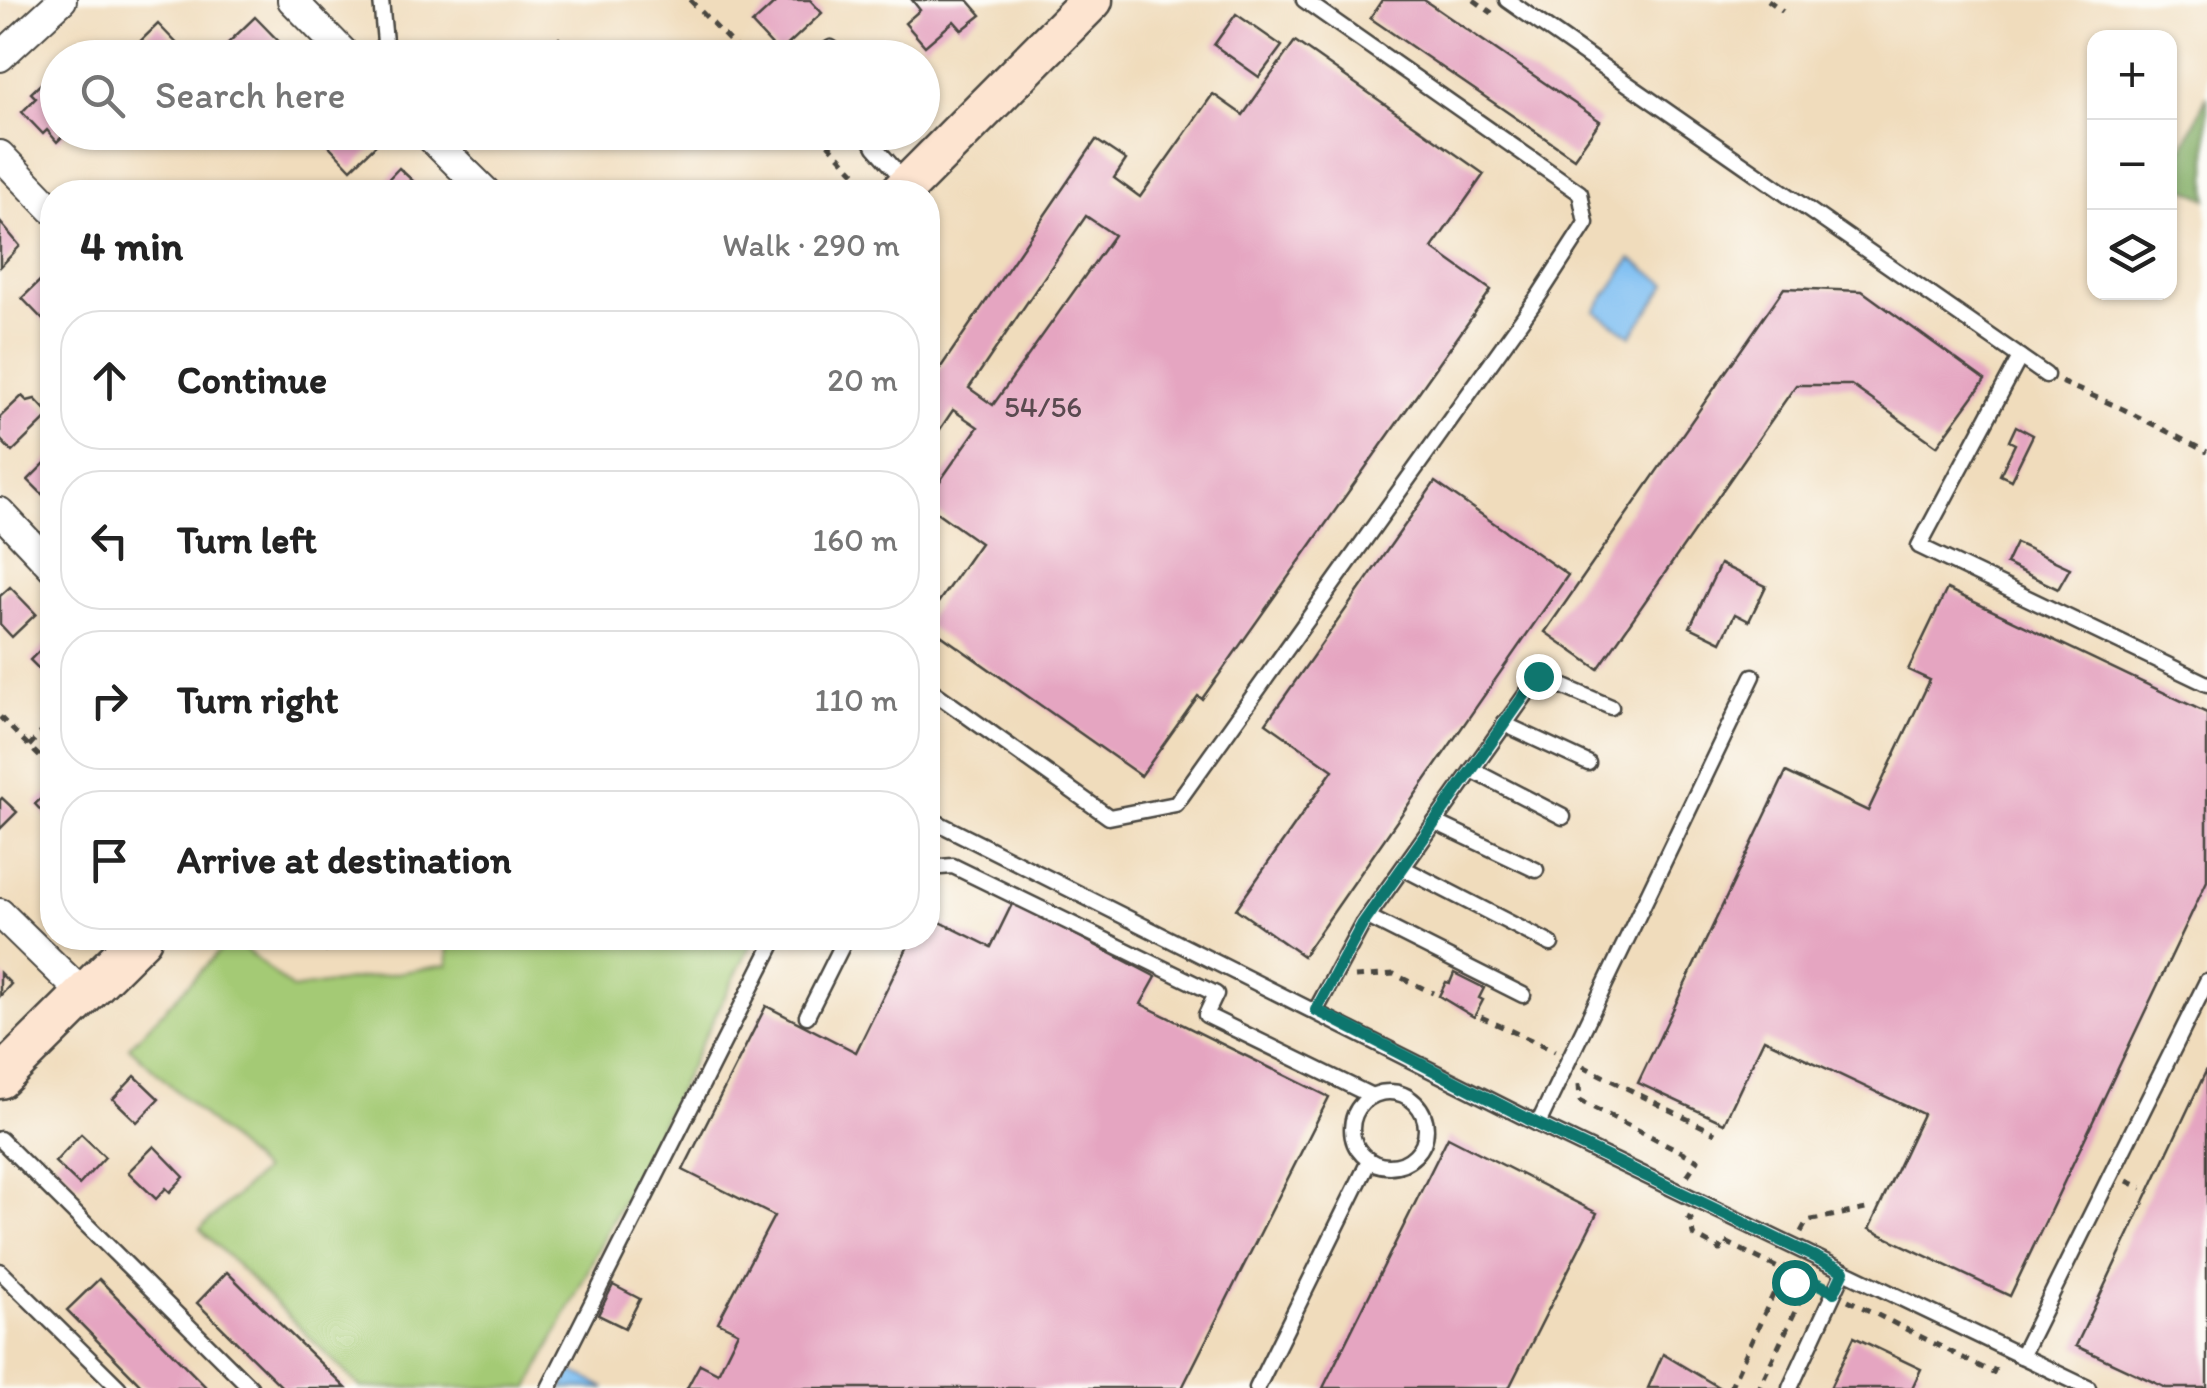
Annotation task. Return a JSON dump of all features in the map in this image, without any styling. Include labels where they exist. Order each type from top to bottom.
[{"type":"street","points":[[0,58],[62,0]]},
{"type":"street","points":[[292,0],[331,40]]},
{"type":"street","points":[[940,144],[1092,0]]},
{"type":"street","points":[[443,150],[473,180]]},
{"type":"street","points":[[901,180],[933,150]]},
{"type":"street","points":[[0,155],[40,197]]},
{"type":"street","points":[[0,512],[40,554]]},
{"type":"street","points":[[0,913],[83,994]]},
{"type":"street","points":[[0,1078],[129,950]]},
{"type":"lane","points":[[381,0],[384,40]]},
{"type":"lane","points":[[940,696],[1109,816],[1176,804],[1540,294],[1586,223],[1580,193],[1304,0]]},
{"type":"lane","points":[[1507,0],[2046,375]]},
{"type":"lane","points":[[875,150],[889,180]]},
{"type":"lane","points":[[2020,357],[1918,546],[2207,684]]},
{"type":"lane","points":[[1316,1010],[1368,916],[1538,676],[1612,707]]},
{"type":"lane","points":[[1538,1124],[1753,676]]},
{"type":"lane","points":[[1504,724],[1588,763]]},
{"type":"lane","points":[[1472,770],[1563,817]]},
{"type":"lane","points":[[1435,822],[1536,870]]},
{"type":"lane","points":[[940,824],[1538,1124],[2088,1388]]},
{"type":"lane","points":[[940,867],[953,866],[1216,994],[1206,1014],[1372,1096]]},
{"type":"lane","points":[[1402,868],[1551,944]]},
{"type":"lane","points":[[1368,916],[1524,995]]},
{"type":"lane","points":[[549,1388],[770,950]]},
{"type":"lane","points":[[807,1016],[840,950]]},
{"type":"lane","points":[[2020,1356],[2207,981]]},
{"type":"lane","points":[[1384,1092],[1407,1096],[1424,1113],[1426,1136],[1422,1147],[1406,1163],[1381,1166],[1369,1161],[1354,1140],[1352,1128],[1362,1104],[1384,1092]]},
{"type":"lane","points":[[0,1139],[250,1388]]},
{"type":"lane","points":[[1257,1388],[1369,1161]]},
{"type":"lane","points":[[0,1271],[119,1388]]},
{"type":"lane","points":[[1790,1388],[1844,1271]]},
{"type":"path","points":[[690,0],[729,40]]},
{"type":"path","points":[[1768,0],[1783,11]]},
{"type":"path","points":[[841,150],[882,180]]},
{"type":"path","points":[[2046,375],[2123,408],[2207,452]]},
{"type":"path","points":[[0,717],[40,757]]},
{"type":"path","points":[[29,746],[40,730]]},
{"type":"path","points":[[1332,980],[1394,974],[1434,993]]},
{"type":"path","points":[[1481,1017],[1716,1132]]},
{"type":"path","points":[[2111,1174],[2142,1188]]},
{"type":"path","points":[[1730,1388],[1784,1271],[1794,1282],[1800,1301],[1759,1388]]},
{"type":"path","points":[[1788,1275],[1794,1272],[1993,1372],[2004,1348]]},
{"type":"green space","points":[[2207,95],[2207,199],[2177,184],[2177,161]]},
{"type":"green space","points":[[221,950],[246,950],[292,989],[448,965],[447,950],[748,950],[529,1388],[361,1388],[200,1229],[263,1171],[129,1047]]},
{"type":"water","points":[[1631,259],[1667,284],[1631,336],[1595,311]]},
{"type":"water","points":[[571,1371],[606,1388],[562,1388]]},
{"type":"building","points":[[778,0],[810,0],[822,13],[793,40],[767,40],[752,24]]},
{"type":"building","points":[[912,0],[968,0],[981,15],[962,30],[954,21],[932,40],[920,40],[905,23],[920,10]]},
{"type":"building","points":[[1382,0],[1424,0],[1600,121],[1574,158],[1370,18]]},
{"type":"building","points":[[1236,14],[1282,46],[1259,77],[1214,45]]},
{"type":"building","points":[[255,17],[277,40],[231,40]]},
{"type":"building","points":[[158,24],[173,40],[142,40]]},
{"type":"building","points":[[1295,41],[1484,174],[1432,248],[1491,290],[1202,699],[1198,696],[1141,776],[940,634],[940,600],[980,543],[940,515],[940,481],[978,427],[953,410],[940,429],[940,368],[1096,140],[1126,160],[1114,178],[1140,197],[1213,94],[1243,115]],"holes":[[[1086,216],[1114,235],[993,405],[969,388]]]},
{"type":"building","points":[[40,85],[40,131],[22,112],[36,98],[31,93]]},
{"type":"building","points":[[333,150],[371,150],[351,169]]},
{"type":"building","points":[[399,168],[412,180],[388,180]]},
{"type":"building","points":[[0,222],[20,246],[0,267]]},
{"type":"building","points":[[40,281],[40,317],[22,298]]},
{"type":"building","points":[[1784,288],[1862,291],[1985,380],[1937,446],[1851,385],[1796,385],[1598,669],[1545,632]]},
{"type":"building","points":[[22,396],[40,404],[40,425],[12,452],[0,439],[0,417]]},
{"type":"building","points":[[2016,426],[2033,435],[2011,480],[2000,475],[2015,444],[2009,441]]},
{"type":"building","points":[[40,468],[40,492],[28,480]]},
{"type":"building","points":[[1435,482],[1568,575],[1303,956],[1236,909],[1333,770],[1266,723]]},
{"type":"building","points":[[2016,543],[2070,568],[2058,589],[2006,564]]},
{"type":"building","points":[[1720,564],[1766,586],[1749,621],[1735,614],[1721,642],[1690,627]]},
{"type":"building","points":[[10,587],[36,614],[12,637],[0,624],[0,596]]},
{"type":"building","points":[[1947,589],[2207,713],[2207,881],[2010,1296],[1869,1229],[1923,1114],[1764,1039],[1724,1123],[1638,1083],[1786,772],[1868,811],[1930,680],[1908,670]]},
{"type":"building","points":[[40,650],[40,670],[30,660]]},
{"type":"building","points":[[0,800],[17,812],[0,829]]},
{"type":"building","points":[[1013,902],[1156,977],[1141,1004],[1329,1097],[1182,1388],[687,1388],[700,1364],[718,1373],[738,1332],[718,1322],[774,1216],[683,1170],[766,1006],[856,1052],[906,950],[940,950],[940,922],[991,947]]},
{"type":"building","points":[[0,973],[11,984],[0,996]]},
{"type":"building","points":[[1454,973],[1484,988],[1474,1017],[1439,996]]},
{"type":"building","points":[[2207,1069],[2207,1388],[2166,1388],[2076,1346]]},
{"type":"building","points":[[135,1076],[159,1099],[137,1122],[113,1099]]},
{"type":"building","points":[[81,1134],[105,1157],[79,1185],[55,1162]]},
{"type":"building","points":[[1448,1137],[1597,1213],[1509,1388],[1323,1388]]},
{"type":"building","points":[[154,1146],[184,1177],[170,1192],[166,1188],[156,1199],[128,1172]]},
{"type":"building","points":[[227,1272],[346,1388],[283,1388],[197,1303]]},
{"type":"building","points":[[99,1279],[207,1388],[144,1388],[67,1310]]},
{"type":"building","points":[[613,1285],[640,1299],[625,1328],[598,1315]]},
{"type":"building","points":[[1854,1337],[1921,1369],[1912,1388],[1830,1388]]},
{"type":"building","points":[[1663,1354],[1720,1388],[1648,1388]]},
{"type":"route","points":[[1538,676],[1362,925],[1316,1010],[1538,1124],[1844,1271],[1834,1292],[1794,1272],[1788,1275],[1794,1282]]}]
